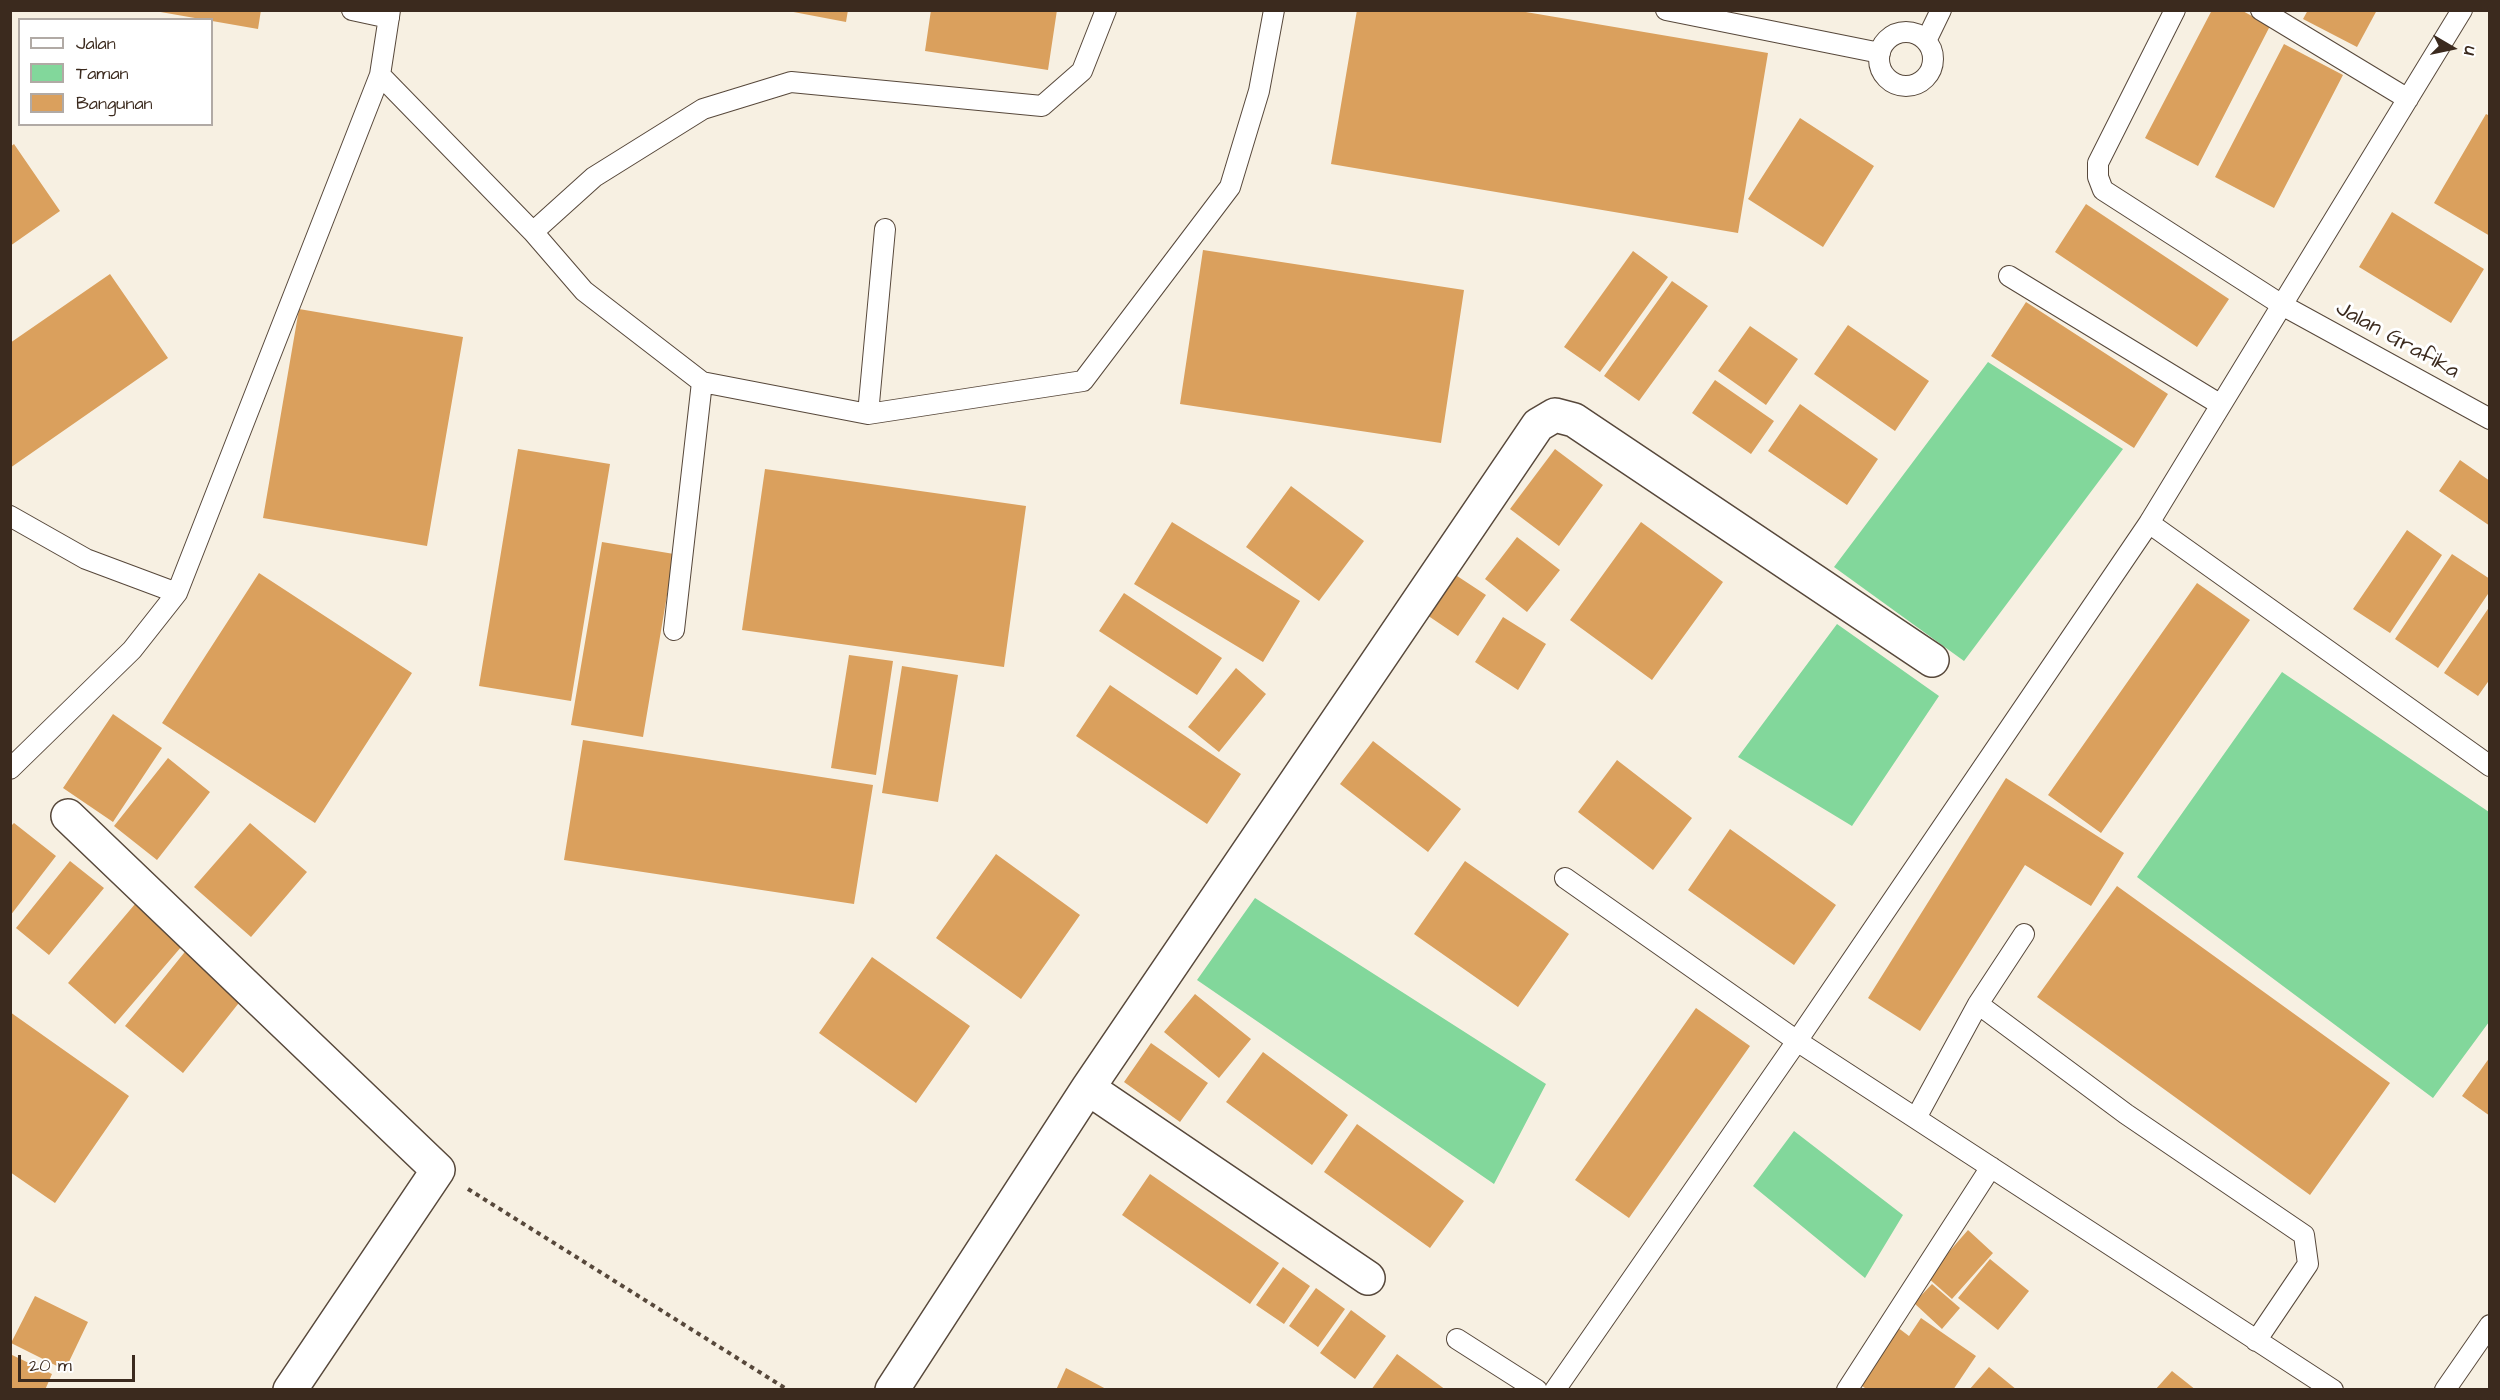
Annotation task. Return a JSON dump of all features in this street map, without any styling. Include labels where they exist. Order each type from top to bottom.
[{"type":"street","points":[[892,1389],[1088,1088],[1538,425],[1555,415],[1574,420],[1932,660]]},
{"type":"street","points":[[68,816],[438,1170],[290,1389]]},
{"type":"street","points":[[1088,1088],[1368,1278]]},
{"type":"lane","points":[[10,769],[132,650],[177,593],[380,75],[389,14],[352,10]]},
{"type":"lane","points":[[533,232],[594,177],[703,109],[791,82],[1042,106],[1082,71],[1106,10]]},
{"type":"lane","points":[[380,75],[533,232],[584,291],[702,382],[868,414],[1083,381],[1230,187],[1259,91],[1274,10]]},
{"type":"lane","points":[[1666,10],[1880,52]]},
{"type":"lane","points":[[1926,41],[1941,10]]},
{"type":"lane","name":"Jalan Grafika","points":[[2175,10],[2098,163],[2098,177],[2103,190],[2282,305],[2490,419]]},
{"type":"lane","points":[[2261,10],[2408,99]]},
{"type":"lane","points":[[1555,1389],[1797,1041],[2148,523],[2462,10]]},
{"type":"lane","points":[[1909,32],[1919,34],[1926,41],[1932,49],[1932,69],[1918,83],[1898,85],[1889,80],[1880,63],[1880,52],[1891,36],[1909,32]]},
{"type":"lane","points":[[868,414],[885,229]]},
{"type":"lane","points":[[2009,276],[2221,405]]},
{"type":"lane","points":[[674,630],[702,382]]},
{"type":"lane","points":[[10,516],[86,559],[177,593]]},
{"type":"lane","points":[[2148,523],[2490,766]]},
{"type":"lane","points":[[1565,878],[1797,1041],[2333,1389]]},
{"type":"lane","points":[[1916,1118],[1978,1004],[2024,934]]},
{"type":"lane","points":[[1978,1004],[2126,1114],[2304,1235],[2308,1264],[2256,1341]]},
{"type":"lane","points":[[1847,1389],[1991,1167]]},
{"type":"lane","points":[[2445,1389],[2490,1325]]},
{"type":"lane","points":[[1457,1339],[1538,1389]]},
{"type":"path","points":[[438,1170],[788,1389]]},
{"type":"green space","points":[[1988,362],[2123,449],[1964,661],[1834,567]]},
{"type":"green space","points":[[1837,624],[1939,696],[1852,826],[1738,757]]},
{"type":"green space","points":[[2282,672],[2489,812],[2489,1022],[2433,1098],[2137,877]]},
{"type":"green space","points":[[1255,898],[1546,1084],[1494,1184],[1197,980]]},
{"type":"green space","points":[[1794,1131],[1903,1215],[1865,1278],[1753,1186]]},
{"type":"building","points":[[149,10],[261,10],[258,29],[213,21],[213,18],[195,18]]},
{"type":"building","points":[[783,10],[848,10],[846,22]]},
{"type":"building","points":[[931,10],[1057,10],[1048,70],[925,51]]},
{"type":"building","points":[[1357,10],[1514,10],[1768,53],[1738,233],[1331,164]]},
{"type":"building","points":[[2212,10],[2241,10],[2270,26],[2198,166],[2145,138]]},
{"type":"building","points":[[2308,10],[2377,10],[2357,47],[2303,19]]},
{"type":"building","points":[[2284,44],[2343,75],[2274,208],[2215,177]]},
{"type":"building","points":[[2486,114],[2490,116],[2490,236],[2434,203]]},
{"type":"building","points":[[1800,118],[1874,166],[1823,247],[1748,199]]},
{"type":"building","points":[[14,144],[60,211],[10,246],[10,147]]},
{"type":"building","points":[[2086,204],[2229,299],[2197,347],[2055,252]]},
{"type":"building","points":[[2392,212],[2484,269],[2451,323],[2359,267]]},
{"type":"building","points":[[1203,250],[1464,290],[1441,443],[1180,404]]},
{"type":"building","points":[[1633,251],[1668,277],[1600,372],[1564,347]]},
{"type":"building","points":[[110,274],[168,358],[10,468],[10,343]]},
{"type":"building","points":[[1672,281],[1708,306],[1639,401],[1604,376]]},
{"type":"building","points":[[2026,302],[2168,394],[2134,448],[1991,356]]},
{"type":"building","points":[[299,309],[463,337],[427,546],[263,518]]},
{"type":"building","points":[[1848,325],[1929,381],[1895,431],[1814,374]]},
{"type":"building","points":[[1750,326],[1798,359],[1766,405],[1718,371]]},
{"type":"building","points":[[1715,380],[1774,421],[1751,454],[1692,413]]},
{"type":"building","points":[[1800,404],[1878,459],[1847,505],[1768,451]]},
{"type":"building","points":[[518,449],[610,464],[571,701],[479,686]]},
{"type":"building","points":[[1555,449],[1603,485],[1559,546],[1510,509]]},
{"type":"building","points":[[2460,460],[2490,481],[2490,526],[2439,491]]},
{"type":"building","points":[[765,469],[1026,506],[1004,667],[742,630]]},
{"type":"building","points":[[1291,486],[1364,541],[1319,601],[1246,547]]},
{"type":"building","points":[[1172,522],[1300,601],[1263,662],[1134,584]]},
{"type":"building","points":[[1641,522],[1723,582],[1652,680],[1570,620]]},
{"type":"building","points":[[2407,530],[2442,555],[2390,633],[2353,609]]},
{"type":"building","points":[[1517,537],[1560,570],[1527,612],[1485,579]]},
{"type":"building","points":[[602,542],[674,554],[643,737],[571,725]]},
{"type":"building","points":[[2452,554],[2490,579],[2490,591],[2438,668],[2395,639]]},
{"type":"building","points":[[1448,570],[1486,595],[1458,636],[1421,611]]},
{"type":"building","points":[[259,573],[412,673],[315,823],[162,723]]},
{"type":"building","points":[[2197,583],[2250,620],[2101,833],[2048,795]]},
{"type":"building","points":[[1124,593],[1222,658],[1197,695],[1099,631]]},
{"type":"building","points":[[2490,606],[2490,679],[2478,696],[2444,673]]},
{"type":"building","points":[[1503,617],[1546,644],[1518,690],[1475,662]]},
{"type":"building","points":[[849,655],[893,661],[876,775],[831,768]]},
{"type":"building","points":[[902,666],[958,675],[938,802],[882,793]]},
{"type":"building","points":[[1236,668],[1266,694],[1219,752],[1188,727]]},
{"type":"building","points":[[1110,685],[1241,774],[1207,824],[1076,736]]},
{"type":"building","points":[[113,714],[162,748],[113,822],[63,788]]},
{"type":"building","points":[[583,740],[873,785],[854,904],[564,860]]},
{"type":"building","points":[[1373,741],[1461,809],[1428,852],[1340,784]]},
{"type":"building","points":[[168,758],[210,792],[157,860],[114,826]]},
{"type":"building","points":[[1617,760],[1692,818],[1653,870],[1578,812]]},
{"type":"building","points":[[2006,778],[2124,853],[2091,906],[2025,865],[1920,1031],[1868,998]]},
{"type":"building","points":[[14,823],[56,856],[10,916],[10,827]]},
{"type":"building","points":[[250,823],[307,872],[251,937],[194,887]]},
{"type":"building","points":[[1730,829],[1836,905],[1794,965],[1688,890]]},
{"type":"building","points":[[996,854],[1080,915],[1021,999],[936,938]]},
{"type":"building","points":[[70,861],[104,888],[49,955],[16,928]]},
{"type":"building","points":[[1465,861],[1569,934],[1518,1007],[1414,934]]},
{"type":"building","points":[[2117,886],[2390,1083],[2310,1195],[2037,997]]},
{"type":"building","points":[[141,897],[188,939],[115,1024],[68,983]]},
{"type":"building","points":[[188,948],[246,994],[183,1073],[125,1026]]},
{"type":"building","points":[[872,957],[970,1026],[916,1103],[819,1033]]},
{"type":"building","points":[[1195,994],[1251,1039],[1219,1078],[1164,1032]]},
{"type":"building","points":[[1696,1008],[1750,1046],[1629,1218],[1575,1180]]},
{"type":"building","points":[[10,1012],[129,1096],[55,1203],[10,1172]]},
{"type":"building","points":[[1151,1043],[1208,1083],[1180,1122],[1124,1082]]},
{"type":"building","points":[[1263,1052],[1348,1115],[1312,1165],[1226,1102]]},
{"type":"building","points":[[2490,1057],[2490,1116],[2462,1096]]},
{"type":"building","points":[[1357,1124],[1464,1201],[1430,1248],[1324,1172]]},
{"type":"building","points":[[1150,1174],[1279,1263],[1250,1304],[1122,1215]]},
{"type":"building","points":[[1968,1230],[1993,1253],[1952,1299],[1927,1277]]},
{"type":"building","points":[[1990,1259],[2029,1291],[1998,1330],[1958,1298]]},
{"type":"building","points":[[1283,1267],[1310,1286],[1284,1324],[1256,1305]]},
{"type":"building","points":[[1932,1284],[1960,1308],[1942,1329],[1914,1303]]},
{"type":"building","points":[[1316,1288],[1345,1309],[1318,1347],[1289,1326]]},
{"type":"building","points":[[35,1296],[88,1322],[65,1370],[11,1343]]},
{"type":"building","points":[[1351,1310],[1386,1336],[1355,1379],[1320,1353]]},
{"type":"building","points":[[1921,1318],[1976,1356],[1953,1390],[1868,1390],[1859,1384],[1897,1327],[1909,1336]]},
{"type":"building","points":[[10,1354],[52,1374],[45,1390],[10,1390]]},
{"type":"building","points":[[1397,1354],[1446,1390],[1371,1390]]},
{"type":"building","points":[[1989,1367],[2017,1390],[1969,1390]]},
{"type":"building","points":[[1066,1368],[1108,1390],[1056,1390]]},
{"type":"building","points":[[2172,1371],[2196,1390],[2155,1390]]}]
